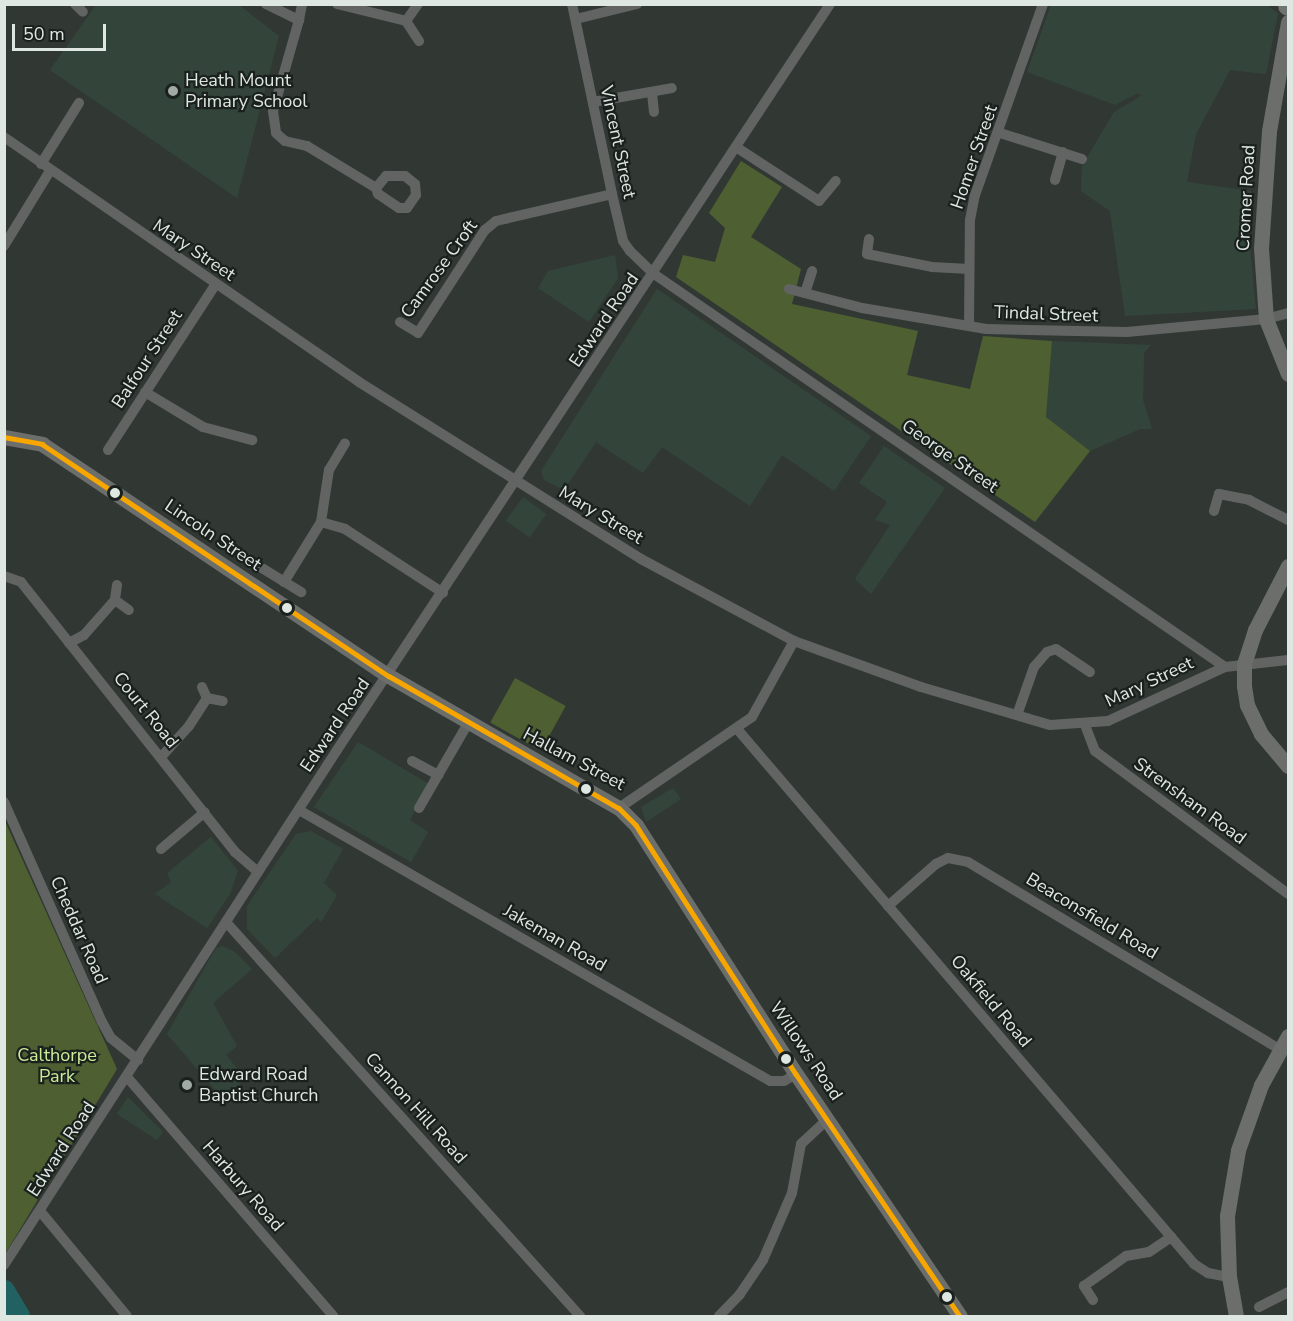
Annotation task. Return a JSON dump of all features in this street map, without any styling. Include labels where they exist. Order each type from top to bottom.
[{"type":"street","points":[[266,4],[299,20]]},
{"type":"street","points":[[302,4],[273,111],[276,133],[285,141],[307,146],[376,188]]},
{"type":"street","points":[[337,4],[406,21],[419,41]]},
{"type":"street","points":[[406,21],[418,4]]},
{"type":"street","name":"Vincent Street","points":[[572,4],[623,241],[654,274]]},
{"type":"street","points":[[576,19],[637,4]]},
{"type":"street","name":"Edward Road","points":[[6,1262],[258,872],[517,483],[830,4]]},
{"type":"street","name":"Homer Street","points":[[969,326],[971,212],[1043,4]]},
{"type":"street","name":"Cromer Road","points":[[1288,22],[1278,68],[1264,187],[1261,248],[1266,319],[1288,374]]},
{"type":"street","points":[[593,102],[672,88]]},
{"type":"street","points":[[652,93],[654,112]]},
{"type":"street","points":[[4,246],[80,103]]},
{"type":"street","points":[[1000,133],[1082,159]]},
{"type":"street","name":"Mary Street","points":[[4,137],[215,285],[517,483],[642,558],[794,641],[921,687],[1050,725],[1085,725],[1108,721],[1225,667],[1288,660]]},
{"type":"street","points":[[736,147],[819,201],[836,181]]},
{"type":"street","points":[[1055,180],[1063,152]]},
{"type":"street","name":"Camrose Croft","points":[[400,322],[418,333],[485,230],[496,221],[612,194]]},
{"type":"street","points":[[869,239],[867,254],[932,267],[969,269]]},
{"type":"street","points":[[805,293],[812,272]]},
{"type":"street","name":"George Street","points":[[654,274],[1225,667]]},
{"type":"street","name":"Balfour Street","points":[[108,450],[215,285]]},
{"type":"street","name":"Tindal Street","points":[[789,289],[862,308],[969,326],[1127,332],[1266,319],[1288,312]]},
{"type":"street","points":[[145,392],[202,427],[252,440]]},
{"type":"street","name":"Lincoln Street","points":[[8,437],[42,444],[389,676]]},
{"type":"street","points":[[284,582],[321,522],[328,470],[345,442]]},
{"type":"street","points":[[1214,511],[1219,494],[1250,500],[1288,520]]},
{"type":"street","points":[[321,522],[345,529],[443,593]]},
{"type":"street","points":[[257,565],[301,592]]},
{"type":"street","points":[[1288,566],[1255,630],[1244,664],[1244,686],[1250,712],[1261,734],[1288,765]]},
{"type":"street","name":"Court Road","points":[[4,576],[21,582],[162,756],[235,852],[258,872]]},
{"type":"street","points":[[69,643],[84,635],[115,600],[117,585]]},
{"type":"street","points":[[115,600],[129,610]]},
{"type":"street","name":"Hallam Street","points":[[389,676],[619,808],[738,730],[752,717],[794,641]]},
{"type":"street","points":[[1017,715],[1034,667],[1047,652],[1056,649],[1090,672]]},
{"type":"street","points":[[202,687],[207,698]]},
{"type":"street","points":[[162,756],[189,726],[207,698]]},
{"type":"street","points":[[207,698],[223,701]]},
{"type":"street","points":[[419,808],[468,723]]},
{"type":"street","name":"Strensham Road","points":[[1085,725],[1095,751],[1288,894]]},
{"type":"street","name":"Oakfield Road","points":[[738,730],[1194,1264],[1208,1273],[1229,1277]]},
{"type":"street","points":[[412,761],[438,776]]},
{"type":"street","name":"Cheddar Road","points":[[4,802],[102,1022],[111,1038],[138,1060]]},
{"type":"street","name":"Willows Road","points":[[619,808],[636,825],[796,1074],[960,1317]]},
{"type":"street","name":"Jakeman Road","points":[[299,810],[770,1081],[784,1081],[796,1074]]},
{"type":"street","points":[[161,849],[205,812]]},
{"type":"street","name":"Beaconsfield Road","points":[[888,906],[936,864],[948,858],[968,862],[1281,1050]]},
{"type":"street","name":"Cannon Hill Road","points":[[226,922],[580,1317]]},
{"type":"street","points":[[1236,1317],[1229,1277],[1227,1216],[1238,1150],[1252,1106],[1288,1036]]},
{"type":"street","name":"Harbury Road","points":[[127,1077],[333,1317]]},
{"type":"street","points":[[719,1317],[740,1294],[763,1260],[788,1204],[801,1144],[828,1119]]},
{"type":"street","points":[[40,1211],[127,1317]]},
{"type":"street","points":[[1093,1300],[1084,1286],[1126,1256],[1149,1252],[1171,1237]]},
{"type":"street","points":[[1259,1307],[1288,1292]]},
{"type":"shaded area","points":[[1265,4],[1278,13],[1266,74],[1230,70],[1196,134],[1187,182],[1251,191],[1249,237],[1256,309],[1125,316],[1110,211],[1081,191],[1082,166],[1114,112],[1141,96],[1138,93],[1115,105],[1027,72],[1051,5]]},
{"type":"shaded area","name":"Heath Mount Primary School","points":[[96,5],[239,5],[279,36],[237,198],[50,70]]},
{"type":"shaded area","points":[[615,255],[618,278],[589,322],[538,288],[548,271]]},
{"type":"shaded area","points":[[657,289],[871,436],[834,491],[782,455],[750,506],[662,447],[643,473],[596,442],[564,490],[544,480],[541,471]]},
{"type":"shaded area","points":[[1052,341],[1151,345],[1144,353],[1143,400],[1152,429],[1140,429],[1090,451],[1046,417]]},
{"type":"shaded area","points":[[884,446],[945,488],[871,594],[855,579],[890,525],[875,520],[887,502],[859,483]]},
{"type":"shaded area","points":[[523,497],[546,514],[529,538],[506,520]]},
{"type":"shaded area","points":[[358,742],[429,784],[410,820],[428,832],[411,862],[314,807]]},
{"type":"shaded area","points":[[673,788],[681,799],[646,822],[641,807]]},
{"type":"shaded area","points":[[311,831],[343,849],[324,883],[337,895],[321,922],[317,918],[275,958],[247,929],[247,906],[296,834]]},
{"type":"shaded area","points":[[211,837],[238,871],[230,894],[207,928],[155,894],[171,882],[167,873]]},
{"type":"shaded area","points":[[222,946],[235,952],[252,969],[213,1003],[237,1046],[226,1055],[246,1079],[222,1098],[167,1034],[216,948]]},
{"type":"shaded area","points":[[128,1097],[163,1132],[157,1140],[117,1114]]},
{"type":"green space","points":[[741,161],[782,187],[751,237],[801,269],[792,304],[918,331],[907,375],[970,389],[983,336],[1052,341],[1046,417],[1090,451],[1035,522],[676,277],[683,255],[715,262],[725,228],[709,213]]},
{"type":"green space","points":[[515,678],[566,706],[541,751],[490,723]]},
{"type":"green space","name":"Calthorpe Park","points":[[4,819],[117,1069],[5,1254],[4,1254]]},
{"type":"waterway","points":[[4,1291],[19,1316]]},
{"type":"transit line","points":[[4,437],[42,444],[389,676],[619,808],[636,825],[796,1074],[960,1316]]},
{"type":"place","name":"Heath Mount Primary School","points":[[173,91]]},
{"type":"place","name":"Edward Road Baptist Church","points":[[187,1085]]}]
